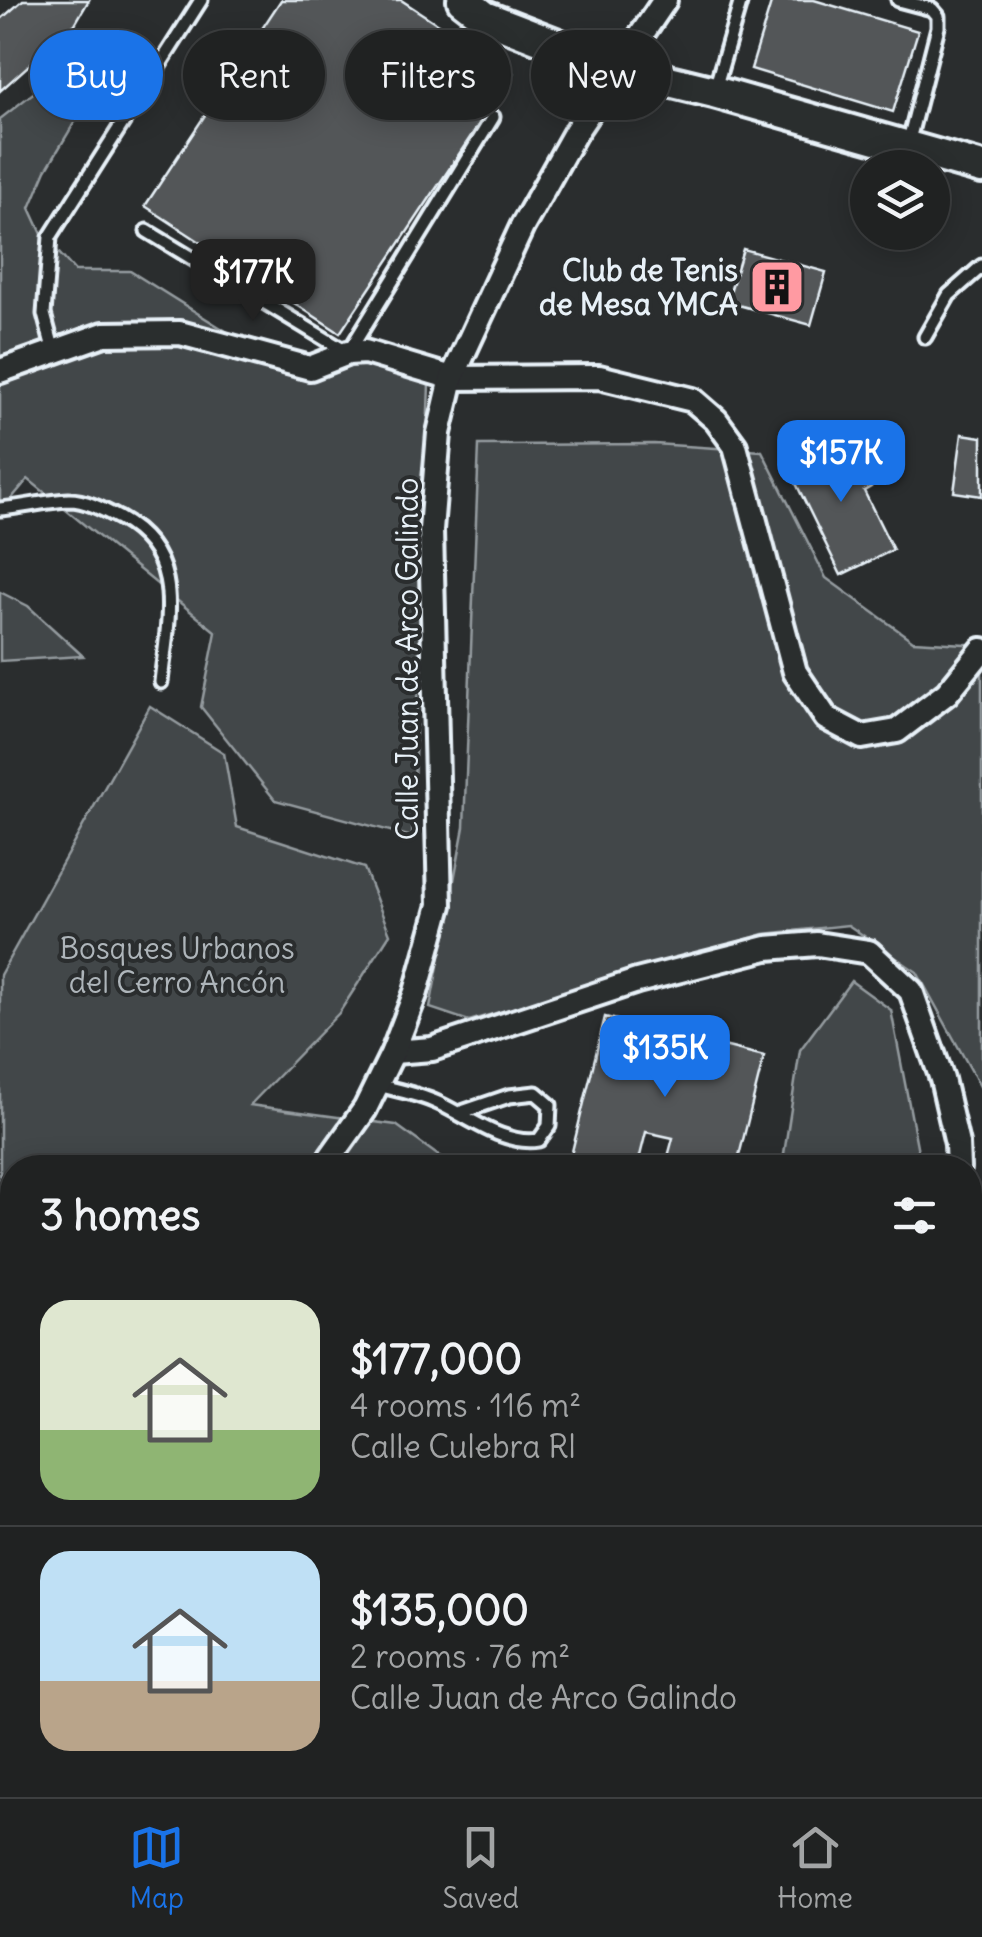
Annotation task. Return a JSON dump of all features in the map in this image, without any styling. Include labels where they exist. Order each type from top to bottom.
[{"type":"street","points":[[463,0],[485,17],[531,35]]},
{"type":"street","name":"Calle Juan de Arco Galindo","points":[[645,30],[664,0]]},
{"type":"street","points":[[671,81],[982,168]]},
{"type":"street","name":"Calle Juan de Arco Galindo","points":[[331,1155],[365,1109],[393,1052],[416,992],[440,905],[431,530],[438,433],[452,378],[522,226],[584,120]]},
{"type":"street","points":[[0,370],[104,334],[180,333],[310,368],[365,352],[452,378],[599,376],[692,400],[716,420],[736,446],[795,672],[826,718],[862,737],[897,731],[946,693],[982,650]]},
{"type":"street","points":[[393,1052],[432,1048],[637,981],[767,948],[817,944],[869,952],[910,991],[942,1079],[957,1155]]},
{"type":"lane","points":[[54,352],[44,314],[50,236],[201,0]]},
{"type":"lane","points":[[714,92],[741,0]]},
{"type":"lane","points":[[898,0],[932,9],[938,16],[907,146]]},
{"type":"lane","points":[[147,230],[348,354],[491,120]]},
{"type":"lane","points":[[924,337],[948,295],[982,266]]},
{"type":"lane","points":[[0,509],[71,500],[99,507],[141,530],[165,563],[170,602],[161,682]]},
{"type":"lane","points":[[377,1085],[433,1101],[520,1144],[539,1140],[549,1126],[550,1105],[536,1093],[510,1096],[458,1113]]},
{"type":"green space","points":[[30,96],[30,120],[76,120],[46,170],[30,208],[42,234],[75,271],[130,271],[288,370],[380,361],[429,384],[412,837],[275,800],[201,707],[216,632],[28,479],[0,512],[0,119]]},
{"type":"green space","points":[[654,444],[762,451],[826,578],[913,641],[982,645],[982,1090],[917,972],[848,925],[764,934],[469,1021],[430,1008],[464,827],[479,445]]},
{"type":"green space","points":[[0,592],[28,606],[83,656],[0,661]]},
{"type":"green space","name":"Bosques Urbanos del Cerro Ancón","points":[[150,706],[224,753],[237,827],[364,868],[390,934],[339,1013],[250,1105],[396,1125],[437,1155],[0,1155],[0,975]]},
{"type":"green space","points":[[851,981],[891,1010],[919,1155],[784,1155],[800,1050]]},
{"type":"building","points":[[23,0],[89,0],[68,30],[30,30],[30,64],[0,91],[0,20]]},
{"type":"building","points":[[281,0],[401,0],[447,30],[345,30],[345,120],[482,120],[340,333],[145,206],[202,120],[325,120],[325,30],[261,30]]},
{"type":"building","points":[[772,0],[814,0],[918,31],[893,112],[751,69]]},
{"type":"building","name":"Club de Tenis de Mesa YMCA","points":[[743,249],[826,272],[811,325],[727,302]]},
{"type":"building","points":[[962,434],[982,437],[982,496],[954,492]]},
{"type":"building","points":[[847,437],[871,487],[864,491],[893,550],[841,575],[787,465]]},
{"type":"building","points":[[605,1017],[764,1056],[739,1155],[668,1155],[673,1138],[646,1132],[640,1155],[571,1155]]},
{"type":"place","name":"Club de Tenis de Mesa YMCA","points":[[777,287]]}]
